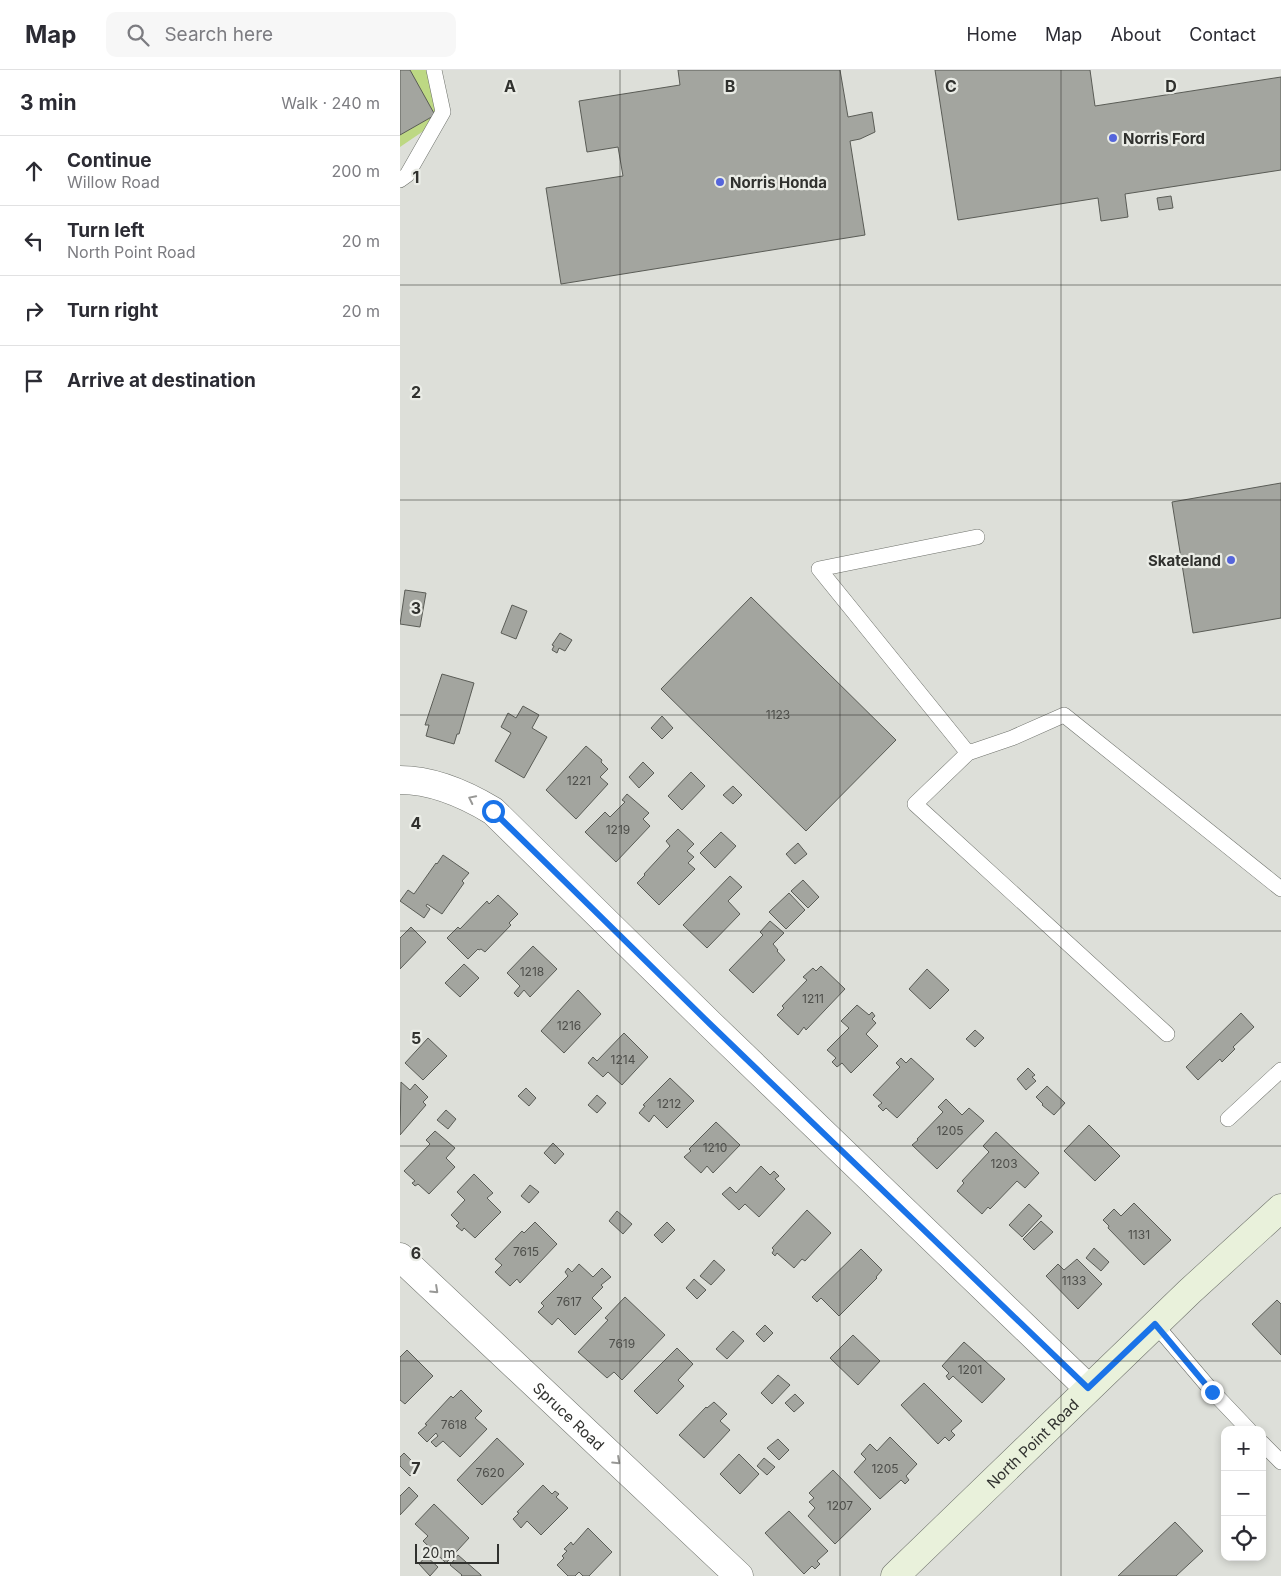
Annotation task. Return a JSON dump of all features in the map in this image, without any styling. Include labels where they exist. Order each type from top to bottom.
[{"type":"street","points":[[400,780],[413,780],[449,789],[474,799],[493,811],[710,1024],[1088,1388]]},
{"type":"street","name":"North Point Road","points":[[895,1576],[1155,1324],[1281,1208]]},
{"type":"street","name":"Spruce Road","points":[[400,1256],[739,1576]]},
{"type":"lane","points":[[400,180],[408,175],[443,112],[434,70]]},
{"type":"lane","points":[[968,753],[819,569],[977,537]]},
{"type":"lane","points":[[1167,1034],[915,804],[968,753],[1012,738],[1064,715],[1281,889]]},
{"type":"lane","points":[[1228,1119],[1281,1070]]},
{"type":"lane","points":[[1155,1324],[1212,1392],[1246,1426]]},
{"type":"lane","points":[[1266,1447],[1281,1462]]},
{"type":"green space","points":[[400,70],[431,70],[450,113],[400,147]]},
{"type":"building","points":[[400,70],[410,70],[435,115],[400,135]]},
{"type":"building","name":"Norris Honda","points":[[678,70],[840,70],[848,117],[872,112],[875,132],[860,139],[850,141],[865,235],[561,284],[546,188],[623,176],[618,147],[587,152],[579,101],[680,85]]},
{"type":"building","name":"Norris Ford","points":[[935,70],[1090,70],[1095,106],[1281,77],[1281,170],[1125,194],[1128,217],[1101,221],[1098,198],[958,220]]},
{"type":"building","points":[[1171,196],[1173,208],[1159,210],[1157,198]]},
{"type":"building","name":"Skateland","points":[[1281,483],[1281,618],[1193,633],[1172,502]]},
{"type":"building","points":[[405,590],[426,593],[420,627],[400,624]]},
{"type":"building","points":[[751,597],[896,740],[806,831],[661,689]]},
{"type":"building","points":[[512,605],[527,611],[516,639],[501,633]]},
{"type":"building","points":[[560,633],[572,640],[565,651],[559,648],[557,653],[552,650],[554,646],[552,645]]},
{"type":"building","points":[[442,674],[474,683],[459,734],[457,734],[454,744],[426,736],[429,725],[425,725]]},
{"type":"building","points":[[523,706],[539,715],[532,728],[547,737],[524,778],[495,761],[511,733],[501,727],[508,713],[516,718]]},
{"type":"building","points":[[662,716],[673,728],[662,739],[651,728]]},
{"type":"building","points":[[586,746],[602,760],[601,762],[608,769],[600,777],[608,784],[576,819],[546,790]]},
{"type":"building","points":[[643,762],[654,773],[639,788],[629,777]]},
{"type":"building","points":[[691,772],[705,786],[682,810],[668,796]]},
{"type":"building","points":[[733,786],[742,795],[733,804],[723,795]]},
{"type":"building","points":[[627,794],[649,813],[643,819],[650,826],[616,862],[585,832],[605,812],[610,817],[625,802],[622,800]]},
{"type":"building","points":[[678,829],[694,844],[687,851],[694,857],[688,863],[695,869],[659,905],[637,883],[670,846],[666,841]]},
{"type":"building","points":[[721,832],[736,846],[715,868],[700,853]]},
{"type":"building","points":[[798,843],[807,854],[795,864],[786,854]]},
{"type":"building","points":[[443,855],[469,873],[442,914],[427,904],[426,906],[430,909],[424,918],[400,901],[408,890],[414,894]]},
{"type":"building","points":[[730,876],[742,887],[728,901],[740,914],[707,948],[683,925]]},
{"type":"building","points":[[803,880],[819,897],[808,908],[791,891]]},
{"type":"building","points":[[789,893],[805,910],[786,929],[769,912]]},
{"type":"building","points":[[498,895],[518,914],[509,923],[511,925],[485,952],[478,949],[468,959],[447,938],[458,927],[460,929],[487,901],[489,904]]},
{"type":"building","points":[[770,921],[784,933],[773,944],[785,960],[753,993],[729,970],[763,935],[760,932]]},
{"type":"building","points":[[411,927],[426,942],[400,969],[400,938]]},
{"type":"building","points":[[533,946],[557,969],[530,997],[524,990],[518,997],[514,993],[520,986],[507,973]]},
{"type":"building","points":[[464,964],[479,978],[460,997],[445,983]]},
{"type":"building","points":[[821,966],[845,989],[806,1030],[804,1027],[798,1035],[777,1015],[784,1008],[782,1006],[807,980],[803,977],[813,968],[816,971]]},
{"type":"building","points":[[927,969],[949,990],[930,1009],[909,989]]},
{"type":"building","points":[[578,990],[601,1014],[564,1053],[541,1031]]},
{"type":"building","points":[[857,1005],[869,1015],[872,1012],[875,1016],[872,1019],[876,1023],[866,1034],[878,1046],[851,1073],[842,1063],[837,1067],[832,1062],[836,1058],[827,1050],[849,1028],[841,1021]]},
{"type":"building","points":[[1241,1013],[1254,1027],[1233,1047],[1235,1049],[1222,1062],[1220,1059],[1198,1080],[1186,1067]]},
{"type":"building","points":[[975,1030],[984,1038],[975,1047],[966,1039]]},
{"type":"building","points":[[624,1033],[648,1057],[622,1085],[608,1072],[603,1077],[588,1063],[593,1057],[597,1061]]},
{"type":"building","points":[[428,1038],[447,1056],[423,1080],[405,1063]]},
{"type":"building","points":[[901,1058],[906,1063],[911,1058],[934,1079],[897,1118],[886,1108],[883,1111],[878,1106],[882,1103],[873,1095],[900,1067],[896,1063]]},
{"type":"building","points":[[1028,1068],[1035,1075],[1032,1077],[1036,1081],[1026,1090],[1017,1079]]},
{"type":"building","points":[[670,1078],[694,1101],[667,1128],[654,1115],[649,1122],[639,1113],[645,1106],[643,1105]]},
{"type":"building","points":[[401,1082],[410,1090],[415,1084],[428,1097],[423,1102],[426,1105],[400,1135]]},
{"type":"building","points":[[1047,1086],[1065,1103],[1054,1115],[1036,1097]]},
{"type":"building","points":[[526,1088],[536,1098],[529,1106],[518,1096]]},
{"type":"building","points":[[597,1095],[606,1103],[597,1113],[588,1105]]},
{"type":"building","points":[[946,1099],[962,1115],[969,1108],[984,1121],[937,1169],[912,1145],[943,1112],[938,1107]]},
{"type":"building","points":[[446,1110],[456,1119],[448,1129],[437,1120]]},
{"type":"building","points":[[716,1122],[740,1145],[713,1173],[707,1166],[701,1173],[684,1157],[691,1151],[689,1149]]},
{"type":"building","points":[[1089,1125],[1120,1156],[1095,1181],[1064,1151]]},
{"type":"building","points":[[435,1131],[455,1148],[446,1158],[455,1167],[429,1194],[418,1184],[415,1186],[412,1183],[415,1181],[404,1171],[430,1144],[426,1140]]},
{"type":"building","points":[[996,1132],[1039,1173],[1025,1188],[1017,1181],[990,1209],[988,1207],[982,1214],[957,1191],[964,1183],[962,1181],[989,1152],[983,1146]]},
{"type":"building","points":[[553,1143],[564,1154],[555,1164],[544,1153]]},
{"type":"building","points":[[761,1166],[770,1175],[774,1171],[779,1176],[775,1179],[785,1189],[759,1217],[745,1204],[739,1210],[722,1194],[730,1187],[736,1193]]},
{"type":"building","points":[[474,1174],[493,1193],[487,1198],[501,1212],[475,1238],[464,1228],[462,1231],[456,1226],[459,1223],[451,1215],[465,1200],[457,1192]]},
{"type":"building","points":[[530,1185],[539,1192],[529,1203],[521,1196]]},
{"type":"building","points":[[1134,1203],[1171,1240],[1144,1265],[1108,1228],[1109,1226],[1103,1220],[1114,1209],[1121,1216]]},
{"type":"building","points":[[1029,1204],[1042,1216],[1022,1237],[1009,1225]]},
{"type":"building","points":[[807,1210],[831,1233],[805,1261],[802,1259],[794,1268],[777,1253],[775,1256],[772,1253],[774,1250],[772,1248]]},
{"type":"building","points":[[617,1211],[632,1224],[623,1234],[609,1221]]},
{"type":"building","points":[[1041,1221],[1053,1232],[1034,1250],[1023,1239]]},
{"type":"building","points":[[535,1222],[557,1244],[520,1283],[517,1279],[510,1286],[495,1272],[502,1265],[495,1259],[522,1231],[524,1233]]},
{"type":"building","points":[[667,1222],[675,1230],[662,1243],[654,1235]]},
{"type":"building","points":[[1094,1248],[1109,1262],[1101,1271],[1086,1258]]},
{"type":"building","points":[[861,1249],[882,1270],[877,1278],[839,1316],[821,1298],[817,1302],[812,1297]]},
{"type":"building","points":[[1077,1259],[1102,1284],[1078,1309],[1046,1276],[1058,1264],[1064,1270]]},
{"type":"building","points":[[714,1260],[725,1270],[711,1285],[700,1276]]},
{"type":"building","points":[[579,1264],[593,1277],[602,1268],[611,1277],[601,1285],[603,1287],[592,1298],[602,1308],[575,1335],[558,1318],[552,1325],[538,1312],[544,1306],[541,1303],[568,1276],[565,1272],[568,1268],[572,1272]]},
{"type":"building","points":[[694,1279],[706,1290],[697,1299],[686,1288]]},
{"type":"building","points":[[625,1297],[665,1335],[622,1380],[614,1372],[607,1378],[578,1352],[608,1320],[605,1318]]},
{"type":"building","points":[[1277,1300],[1281,1304],[1281,1355],[1252,1324]]},
{"type":"building","points":[[765,1325],[773,1333],[764,1342],[756,1334]]},
{"type":"building","points":[[733,1331],[744,1341],[727,1359],[716,1349]]},
{"type":"building","points":[[853,1335],[880,1361],[858,1385],[830,1358]]},
{"type":"building","points":[[964,1342],[1005,1379],[982,1403],[953,1376],[949,1380],[946,1376],[949,1373],[942,1366]]},
{"type":"building","points":[[677,1348],[693,1364],[678,1380],[684,1386],[657,1414],[634,1391]]},
{"type":"building","points":[[407,1350],[433,1376],[405,1404],[400,1400],[400,1357]]},
{"type":"building","points":[[778,1375],[790,1385],[772,1404],[761,1393]]},
{"type":"building","points":[[924,1383],[962,1421],[951,1431],[955,1435],[949,1441],[945,1437],[938,1444],[901,1405]]},
{"type":"building","points":[[461,1390],[482,1411],[475,1418],[487,1429],[460,1457],[443,1441],[436,1447],[431,1442],[438,1436],[436,1433],[427,1442],[418,1433],[451,1396],[453,1398]]},
{"type":"building","points":[[795,1394],[804,1403],[794,1412],[785,1403]]},
{"type":"building","points":[[714,1402],[727,1414],[720,1421],[730,1430],[704,1458],[679,1435],[706,1407]]},
{"type":"building","points":[[890,1437],[917,1464],[906,1476],[909,1480],[905,1484],[901,1480],[880,1499],[854,1472],[866,1459],[861,1454],[870,1444],[877,1451]]},
{"type":"building","points":[[497,1438],[524,1464],[482,1505],[457,1480]]},
{"type":"building","points":[[778,1439],[789,1450],[779,1460],[767,1448]]},
{"type":"building","points":[[404,1453],[419,1468],[410,1476],[400,1466],[400,1457]]},
{"type":"building","points":[[739,1454],[759,1474],[740,1494],[720,1474]]},
{"type":"building","points":[[764,1458],[775,1467],[767,1475],[757,1466]]},
{"type":"building","points":[[833,1470],[871,1509],[835,1544],[808,1516],[815,1508],[809,1502],[814,1498],[809,1493]]},
{"type":"building","points":[[543,1485],[552,1494],[555,1491],[559,1494],[556,1497],[568,1508],[541,1535],[527,1521],[521,1528],[513,1519],[519,1513],[517,1512]]},
{"type":"building","points":[[409,1487],[418,1496],[400,1515],[400,1496]]},
{"type":"building","points":[[434,1504],[469,1538],[446,1563],[423,1541],[428,1536],[415,1524]]},
{"type":"building","points":[[789,1511],[828,1551],[817,1561],[820,1564],[815,1569],[812,1566],[804,1574],[765,1533]]},
{"type":"building","points":[[1175,1522],[1203,1551],[1176,1576],[1118,1576]]},
{"type":"building","points":[[588,1528],[612,1552],[589,1576],[583,1576],[579,1572],[575,1576],[568,1576],[557,1565],[564,1558],[562,1556],[567,1551],[564,1549],[571,1542],[573,1545]]},
{"type":"building","points":[[458,1555],[481,1576],[461,1576],[450,1565]]},
{"type":"building","points":[[426,1556],[438,1567],[430,1576],[419,1564]]},
{"type":"place","name":"Norris Ford","points":[[1113,138]]},
{"type":"place","name":"Norris Honda","points":[[720,182]]},
{"type":"place","name":"Skateland","points":[[1231,560]]},
{"type":"route","points":[[493,811],[710,1024],[1088,1388],[1155,1324],[1212,1392]]}]
